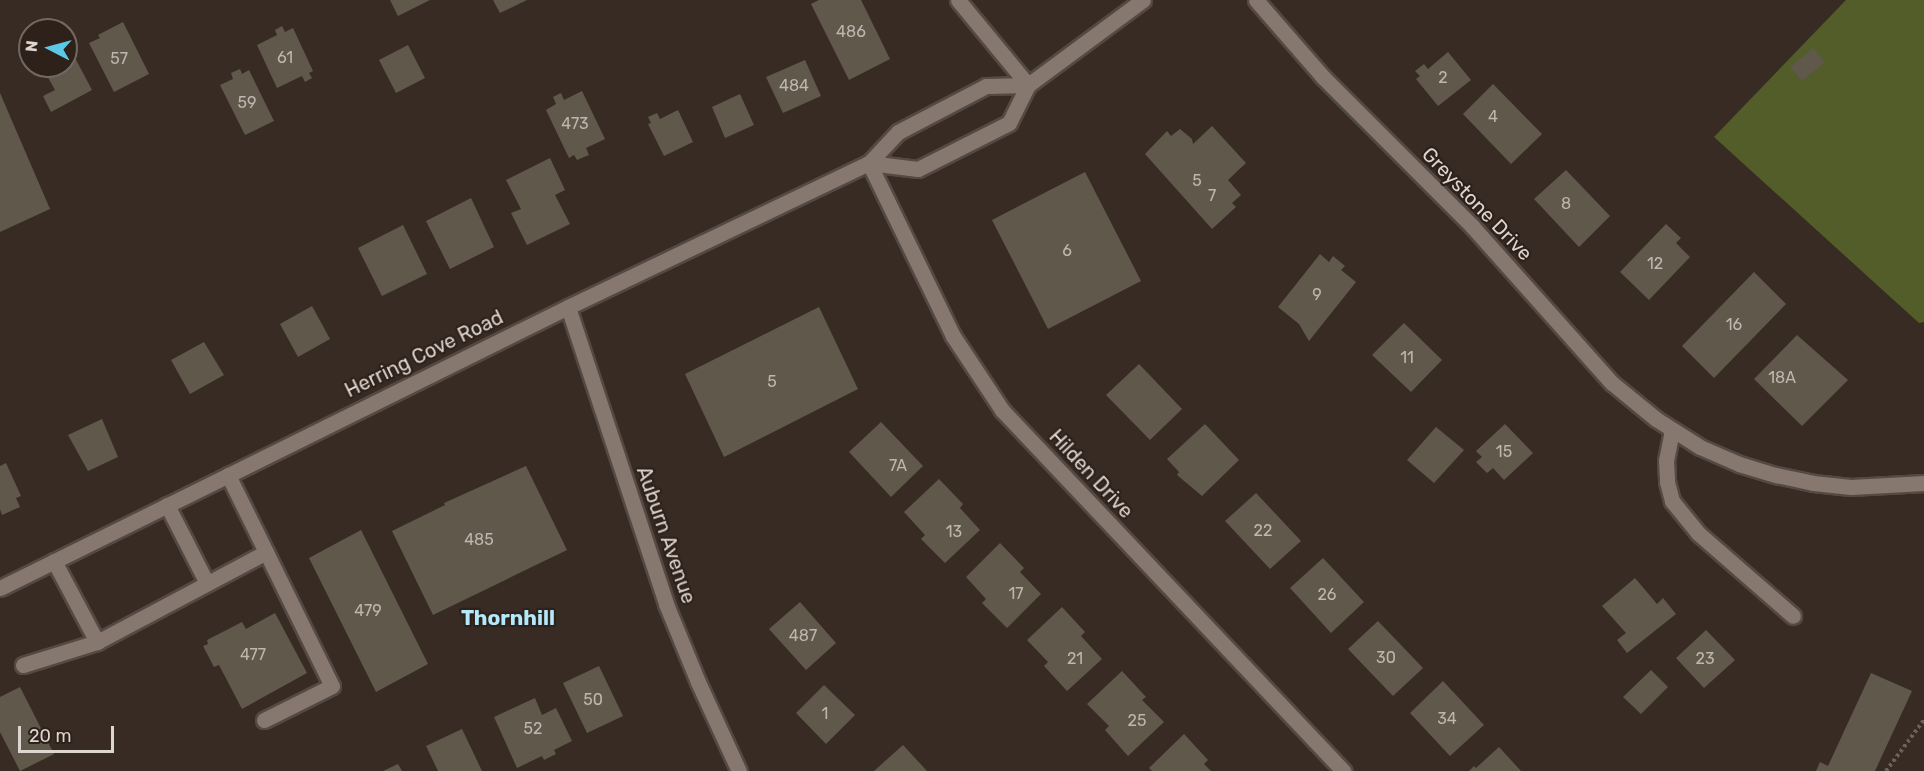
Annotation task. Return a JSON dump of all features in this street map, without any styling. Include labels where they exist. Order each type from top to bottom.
[{"type":"street","points":[[958,0],[1028,84]]},
{"type":"street","points":[[868,163],[918,169],[1009,123],[1028,84],[1143,0]]},
{"type":"street","name":"Greystone Drive","points":[[1256,0],[1323,76],[1472,226],[1612,383],[1640,408],[1700,447],[1739,464],[1794,480],[1832,486],[1869,487],[1924,483]]},
{"type":"street","name":"Herring Cove Road","points":[[0,588],[568,307],[868,163],[898,132],[986,86],[1028,84]]},
{"type":"street","name":"Hilden Drive","points":[[868,163],[952,336],[1002,410],[1343,771]]},
{"type":"street","name":"Auburn Avenue","points":[[568,307],[666,604],[736,770]]},
{"type":"street","points":[[1672,430],[1666,460],[1667,482],[1672,501],[1698,533],[1793,616]]},
{"type":"street","points":[[228,475],[332,686],[264,720]]},
{"type":"street","points":[[167,505],[207,583]]},
{"type":"street","points":[[23,665],[97,642],[266,552]]},
{"type":"street","points":[[54,561],[97,642]]},
{"type":"path","points":[[1886,771],[1924,720]]},
{"type":"green space","points":[[1846,0],[1924,0],[1924,322],[1919,323],[1714,137]]},
{"type":"building","points":[[390,0],[430,0],[398,16]]},
{"type":"building","points":[[493,0],[527,0],[500,13]]},
{"type":"building","points":[[819,0],[861,0],[890,59],[849,80],[811,4]]},
{"type":"building","points":[[123,22],[149,74],[114,92],[89,43],[100,38],[98,35]]},
{"type":"building","points":[[282,26],[285,32],[293,28],[313,71],[309,73],[312,78],[305,82],[302,76],[277,88],[257,45],[277,35],[275,30]]},
{"type":"building","points":[[408,45],[425,78],[396,93],[379,60]]},
{"type":"building","points":[[1813,48],[1825,62],[1802,81],[1790,67]]},
{"type":"building","points":[[1448,52],[1471,80],[1438,106],[1416,79],[1420,76],[1415,71],[1424,64],[1428,69]]},
{"type":"building","points":[[805,60],[821,96],[783,113],[766,77]]},
{"type":"building","points":[[78,63],[92,90],[51,112],[43,96],[55,90],[48,78],[78,78]]},
{"type":"building","points":[[240,69],[242,74],[249,70],[274,121],[245,135],[220,85],[233,79],[231,73]]},
{"type":"building","points":[[1493,84],[1542,134],[1511,164],[1463,114]]},
{"type":"building","points":[[582,91],[605,139],[586,148],[589,155],[577,160],[574,155],[569,158],[546,110],[556,104],[553,97],[561,93],[564,100]]},
{"type":"building","points":[[0,93],[50,209],[0,232]]},
{"type":"building","points":[[740,94],[754,125],[725,138],[712,107]]},
{"type":"building","points":[[678,110],[693,142],[664,156],[648,124],[651,123],[648,117],[657,113],[660,119]]},
{"type":"building","points":[[1212,126],[1246,163],[1228,180],[1241,195],[1232,203],[1236,207],[1212,229],[1145,154],[1167,131],[1171,136],[1180,129],[1192,139],[1193,144]]},
{"type":"building","points":[[550,158],[565,190],[555,195],[570,224],[527,245],[511,213],[521,209],[506,180]]},
{"type":"building","points":[[1566,170],[1610,216],[1579,247],[1534,199]]},
{"type":"building","points":[[1085,172],[1141,281],[1048,329],[992,220]]},
{"type":"building","points":[[471,198],[494,247],[450,269],[426,221]]},
{"type":"building","points":[[1666,224],[1681,238],[1676,243],[1690,257],[1649,300],[1620,272]]},
{"type":"building","points":[[403,225],[427,274],[382,296],[358,248]]},
{"type":"building","points":[[1320,254],[1329,262],[1333,256],[1345,266],[1341,270],[1356,282],[1309,341],[1299,324],[1278,307]]},
{"type":"building","points":[[1754,272],[1786,304],[1714,378],[1682,346]]},
{"type":"building","points":[[312,306],[330,339],[298,357],[280,324]]},
{"type":"building","points":[[819,307],[858,389],[724,457],[685,374]]},
{"type":"building","points":[[1404,323],[1442,360],[1411,392],[1372,355]]},
{"type":"building","points":[[1797,335],[1848,380],[1802,426],[1754,379]]},
{"type":"building","points":[[204,342],[224,375],[190,394],[171,360]]},
{"type":"building","points":[[1139,364],[1182,409],[1150,440],[1106,395]]},
{"type":"building","points":[[102,419],[118,457],[88,471],[68,435]]},
{"type":"building","points":[[881,422],[923,466],[891,497],[849,452]]},
{"type":"building","points":[[1205,424],[1239,460],[1202,496],[1177,475],[1179,472],[1167,459]]},
{"type":"building","points":[[1505,424],[1533,453],[1504,480],[1493,468],[1487,473],[1476,462],[1482,457],[1476,451]]},
{"type":"building","points":[[1436,427],[1464,450],[1434,483],[1407,460]]},
{"type":"building","points":[[6,463],[21,496],[16,498],[20,507],[2,515],[0,466]]},
{"type":"building","points":[[526,466],[567,550],[433,615],[392,531],[445,505],[444,503]]},
{"type":"building","points":[[939,479],[963,504],[960,508],[980,530],[945,563],[921,539],[925,535],[904,512]]},
{"type":"building","points":[[1256,493],[1301,541],[1270,569],[1225,521]]},
{"type":"building","points":[[361,530],[428,664],[376,692],[309,558]]},
{"type":"building","points":[[1000,543],[1024,568],[1020,572],[1041,594],[1007,628],[982,603],[986,599],[966,577]]},
{"type":"building","points":[[1323,558],[1364,602],[1331,633],[1290,588]]},
{"type":"building","points":[[1635,578],[1657,604],[1663,598],[1676,614],[1627,653],[1617,640],[1626,633],[1602,606]]},
{"type":"building","points":[[800,602],[836,643],[806,670],[769,629]]},
{"type":"building","points":[[1062,607],[1085,632],[1081,636],[1102,659],[1067,691],[1044,666],[1048,662],[1027,640]]},
{"type":"building","points":[[275,613],[307,673],[242,709],[219,665],[214,667],[203,646],[208,644],[207,640],[242,622],[246,629]]},
{"type":"building","points":[[1378,621],[1423,668],[1393,696],[1348,649]]},
{"type":"building","points":[[1706,630],[1735,660],[1704,688],[1676,658]]},
{"type":"building","points":[[599,666],[623,716],[587,733],[563,683]]},
{"type":"building","points":[[1651,670],[1668,687],[1641,714],[1623,697]]},
{"type":"building","points":[[1122,671],[1146,697],[1142,700],[1164,722],[1128,756],[1105,730],[1109,726],[1087,704]]},
{"type":"building","points":[[1871,673],[1912,691],[1875,771],[1816,771],[1820,762],[1828,766]]},
{"type":"building","points":[[1443,681],[1484,725],[1450,756],[1410,713]]},
{"type":"building","points":[[824,685],[855,715],[826,744],[796,713]]},
{"type":"building","points":[[20,687],[54,754],[20,771],[0,732],[0,697]]},
{"type":"building","points":[[535,698],[542,715],[556,708],[572,741],[554,750],[556,754],[544,760],[542,756],[517,768],[494,717]]},
{"type":"building","points":[[462,729],[482,771],[438,771],[426,746]]},
{"type":"building","points":[[1184,734],[1208,760],[1204,764],[1211,771],[1152,771],[1149,768]]},
{"type":"building","points":[[903,745],[927,771],[874,771]]},
{"type":"building","points":[[1499,747],[1521,771],[1469,771],[1474,766],[1476,768]]},
{"type":"building","points":[[398,764],[402,771],[383,771]]},
{"type":"district","name":"Thornhill","points":[[508,618]]}]
